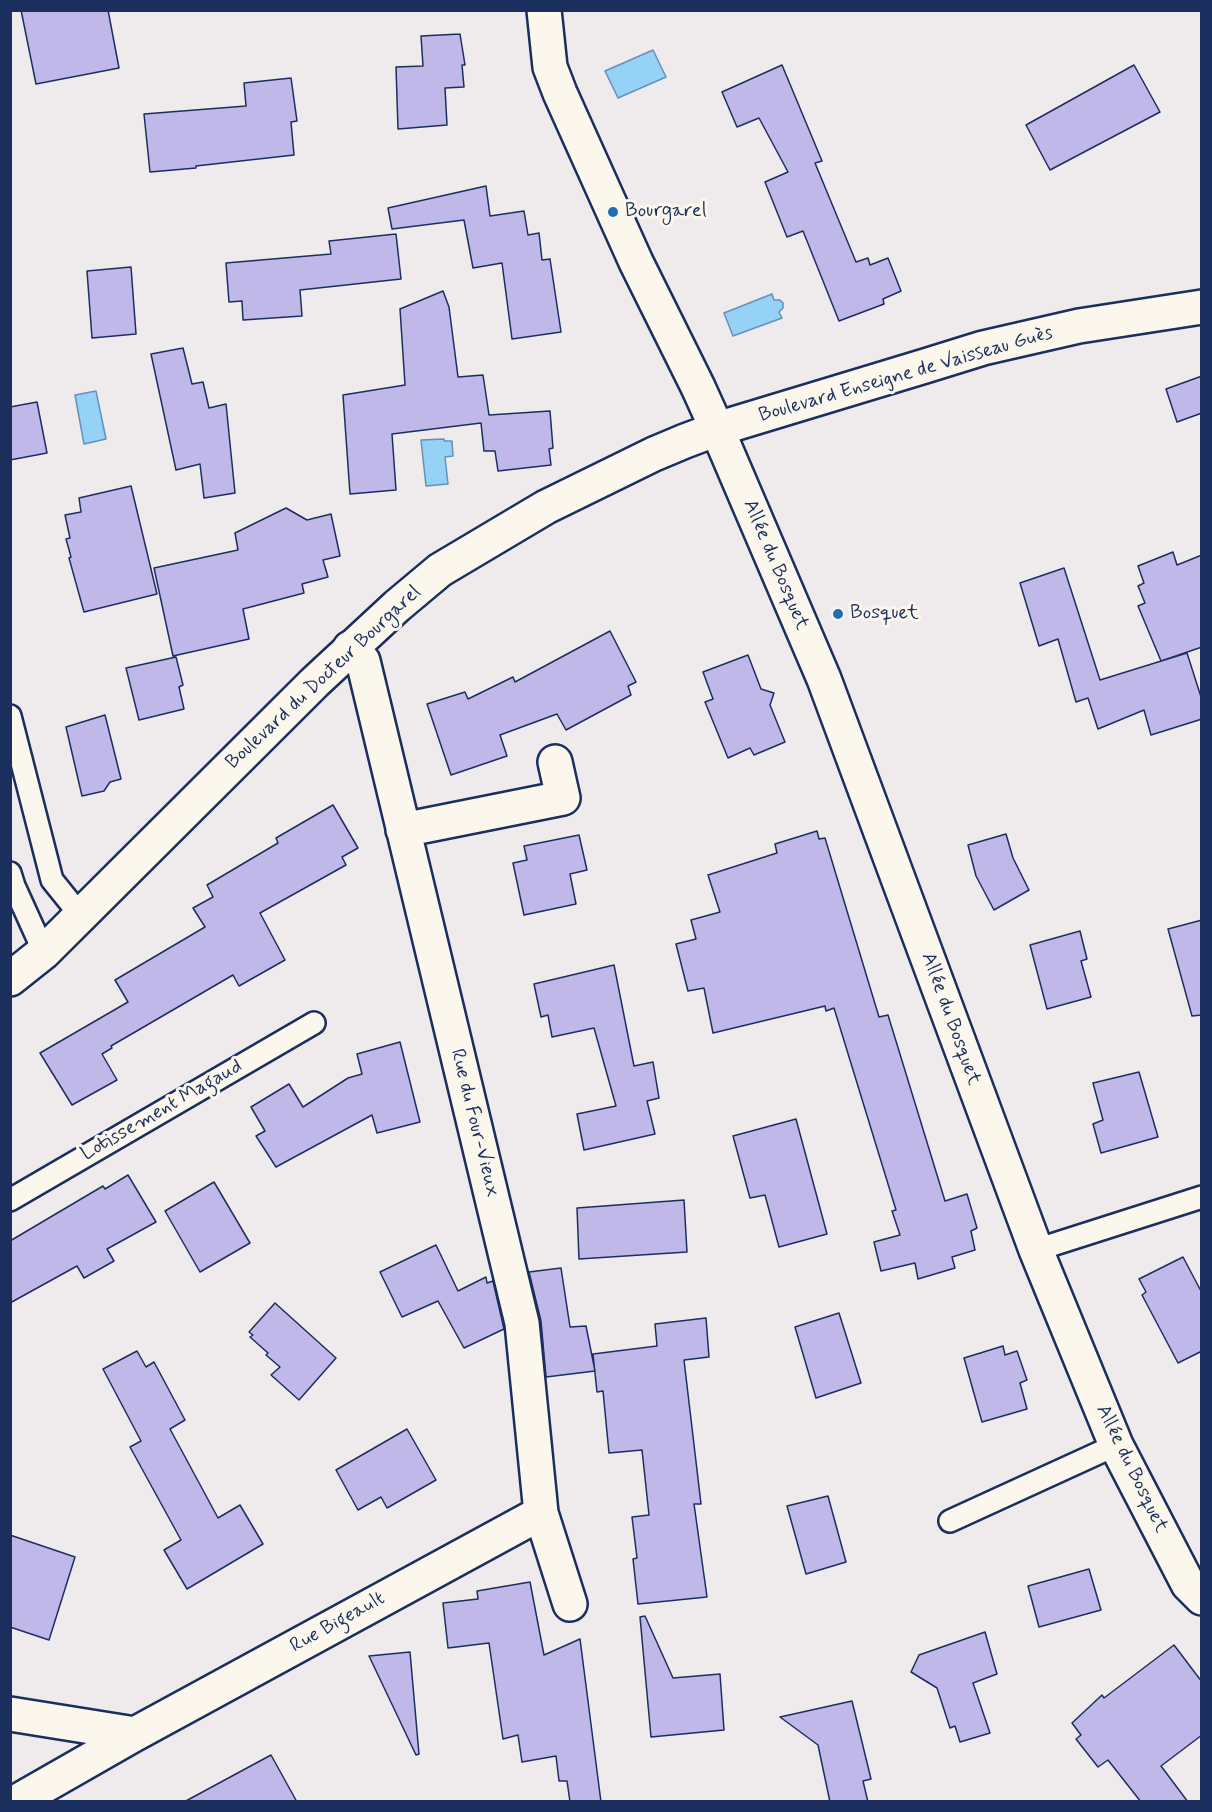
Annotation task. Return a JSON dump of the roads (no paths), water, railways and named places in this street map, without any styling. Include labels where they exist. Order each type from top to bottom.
[{"type":"street","name":"Allée du Bosquet","points":[[544,10],[550,67],[560,93],[618,222],[717,429],[824,679],[1036,1250],[1116,1445],[1188,1584],[1202,1598]]},
{"type":"street","name":"Boulevard Enseigne de Vaisseau Guès","points":[[717,429],[983,348],[1079,326],[1202,307]]},
{"type":"street","name":"Boulevard du Docteur Bourgarel","points":[[10,979],[45,952],[350,648],[440,570],[577,491],[654,453],[717,429]]},
{"type":"street","name":"Rue du Four-Vieux","points":[[350,648],[363,661],[522,1323],[540,1513],[570,1604]]},
{"type":"street","points":[[403,830],[563,798],[555,762]]},
{"type":"street","name":"Rue Bigeault","points":[[15,1802],[540,1513]]},
{"type":"street","points":[[10,1714],[135,1734]]},
{"type":"lane","points":[[10,716],[52,880],[81,916]]},
{"type":"lane","points":[[10,873],[45,952]]},
{"type":"lane","name":"Lotissement Magaud","points":[[10,1200],[314,1023]]},
{"type":"lane","points":[[1036,1250],[1202,1197]]},
{"type":"lane","points":[[950,1521],[1116,1445]]},
{"type":"water","points":[[653,50],[666,77],[618,98],[605,71]]},
{"type":"water","points":[[772,294],[774,300],[780,300],[783,303],[783,308],[779,312],[782,318],[733,336],[724,313]]},
{"type":"water","points":[[96,391],[106,439],[84,444],[75,395]]},
{"type":"water","points":[[444,439],[444,441],[452,441],[453,456],[445,457],[448,484],[426,486],[421,440]]},
{"type":"place","name":"Bourgarel","points":[[613,212]]},
{"type":"place","name":"Bosquet","points":[[838,614]]}]
